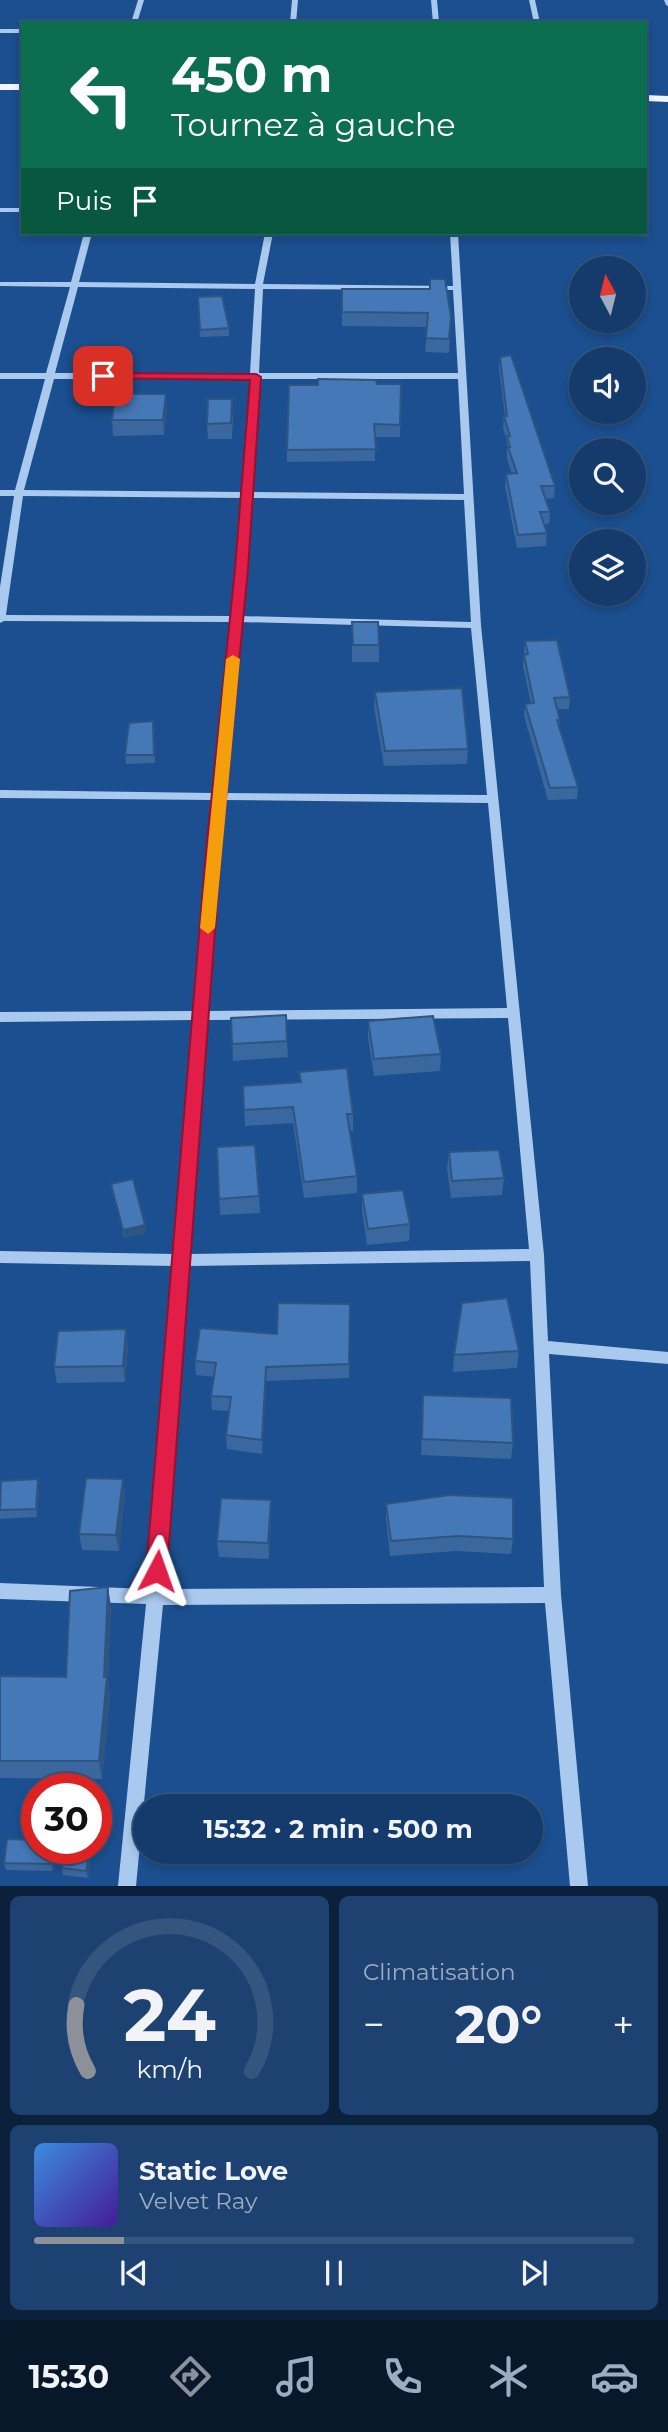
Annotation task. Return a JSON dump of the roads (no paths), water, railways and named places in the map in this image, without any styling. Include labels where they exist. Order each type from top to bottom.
[{"type":"main road","points":[[0,87],[21,87]]},
{"type":"main road","points":[[647,97],[668,99]]},
{"type":"street","points":[[135,21],[141,0]]},
{"type":"street","points":[[293,21],[295,0]]},
{"type":"street","points":[[434,0],[436,21]]},
{"type":"street","points":[[532,0],[537,21]]},
{"type":"street","points":[[0,31],[21,31]]},
{"type":"street","points":[[0,209],[21,210]]},
{"type":"street","points":[[87,235],[72,284],[52,376],[19,493],[0,619],[237,619],[476,625]]},
{"type":"street","points":[[127,1886],[155,1597],[218,797],[248,495],[256,377],[258,285],[269,235]]},
{"type":"street","points":[[454,235],[476,625],[537,1255],[553,1595],[579,1886]]},
{"type":"street","points":[[0,284],[458,288]]},
{"type":"street","points":[[0,376],[462,376]]},
{"type":"street","points":[[0,493],[469,497]]},
{"type":"street","points":[[0,794],[493,799]]},
{"type":"street","points":[[0,1017],[514,1013]]},
{"type":"street","points":[[0,1257],[180,1260],[537,1255]]},
{"type":"street","points":[[542,1347],[668,1358]]},
{"type":"street","points":[[0,1591],[155,1597],[553,1595]]}]
